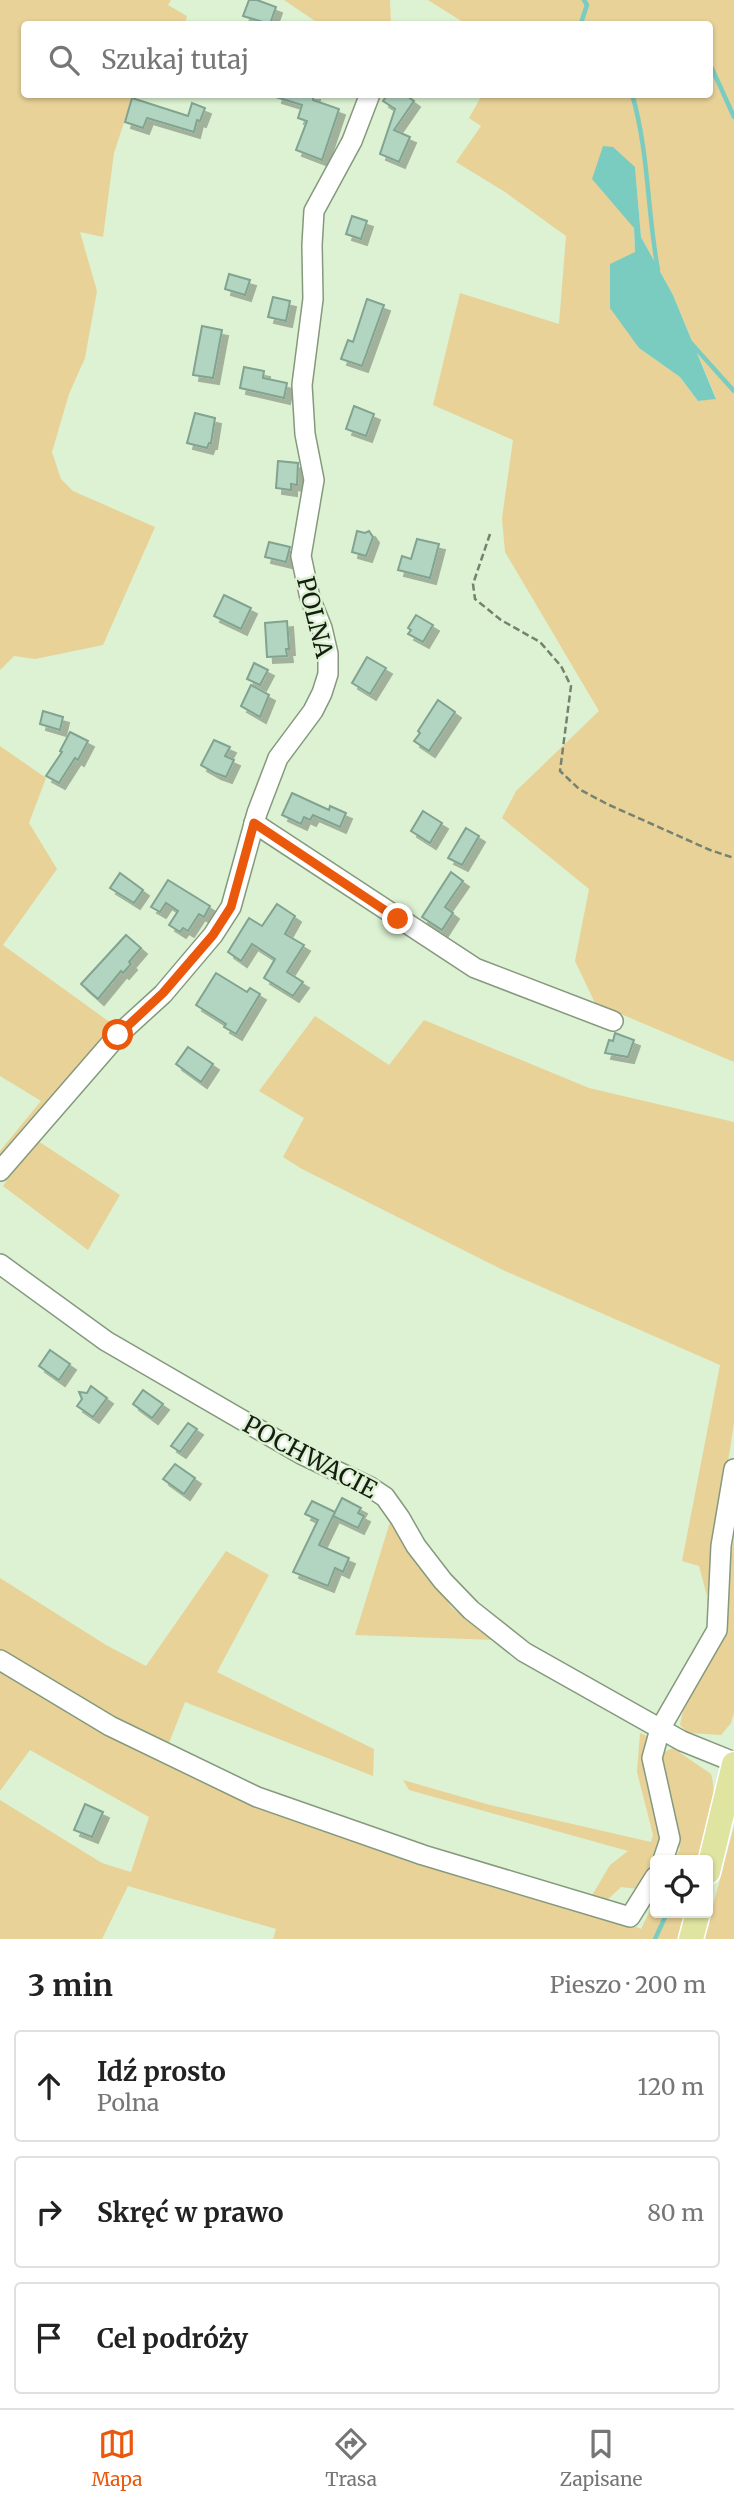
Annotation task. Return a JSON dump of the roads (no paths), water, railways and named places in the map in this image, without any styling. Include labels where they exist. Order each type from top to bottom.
[{"type":"main road","points":[[712,1855],[734,1763]]},
{"type":"main road","points":[[691,1939],[697,1918]]},
{"type":"street","name":"POLNA","points":[[0,1171],[118,1035],[163,993],[213,935],[231,907],[254,823],[278,758],[313,711],[322,693],[328,674],[328,654],[322,628],[310,598],[301,556],[314,480],[305,434],[302,385],[313,299],[314,211],[352,141],[368,98]]},
{"type":"street","points":[[254,823],[475,968],[613,1021]]},
{"type":"street","name":"POCHWACIE","points":[[0,1264],[106,1341],[290,1447],[385,1497],[443,1581],[471,1610],[524,1652],[660,1729],[734,1763]]},
{"type":"street","points":[[665,1855],[670,1839],[652,1758],[660,1729],[716,1630],[721,1546],[734,1469]]},
{"type":"street","points":[[0,1660],[110,1726],[257,1797],[423,1855],[630,1917],[650,1885]]},
{"type":"water","points":[[603,146],[613,147],[635,167],[641,237],[673,295],[716,399],[698,401],[680,377],[639,348],[610,308],[610,264],[635,252],[634,228],[592,179]]},
{"type":"waterway","points":[[582,21],[587,5],[584,0]]},
{"type":"waterway","points":[[713,71],[734,117]]},
{"type":"waterway","points":[[633,98],[642,138],[658,270]]},
{"type":"waterway","points":[[690,342],[734,391]]},
{"type":"waterway","points":[[655,1939],[665,1918]]}]
